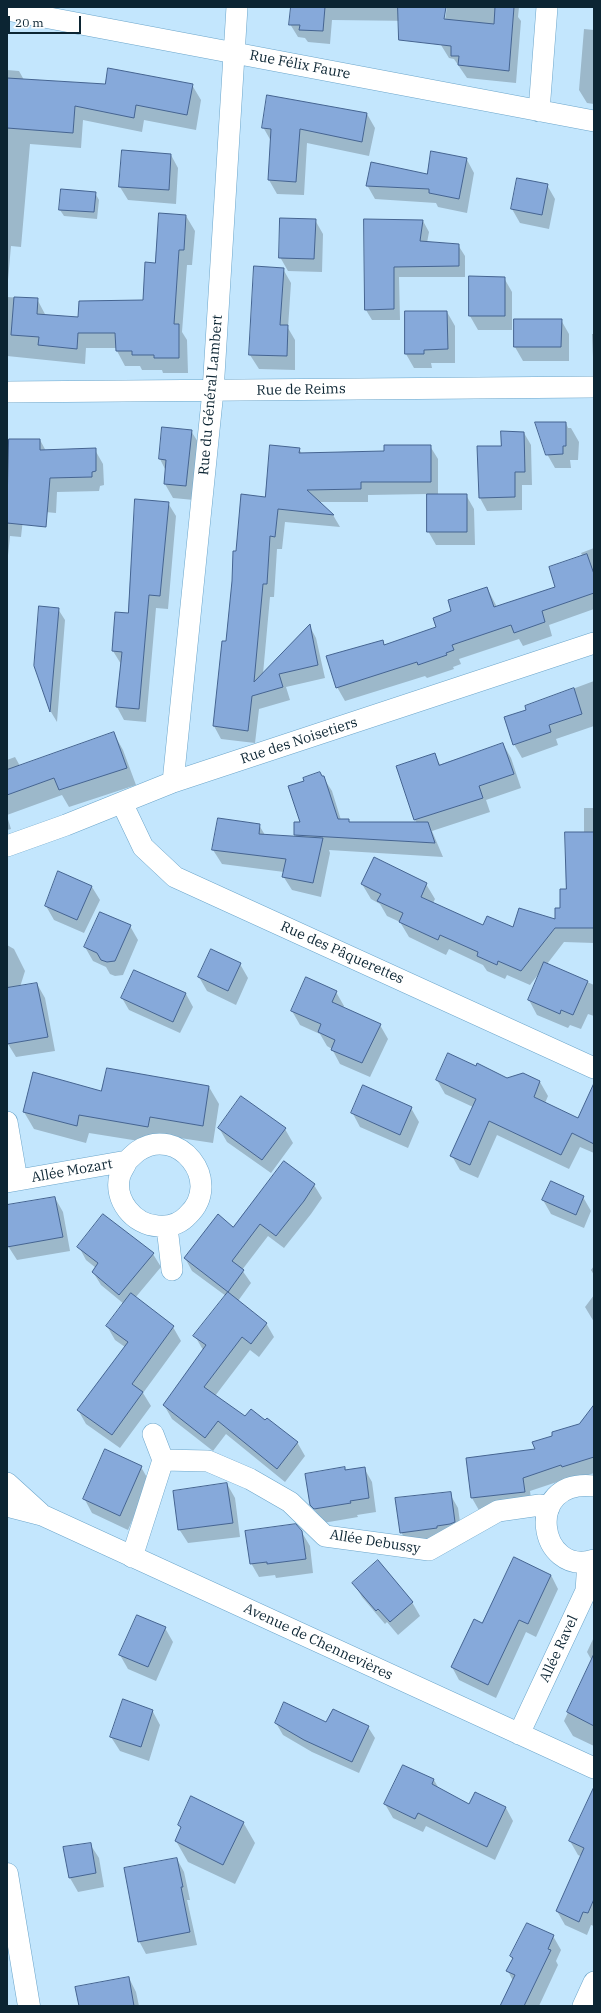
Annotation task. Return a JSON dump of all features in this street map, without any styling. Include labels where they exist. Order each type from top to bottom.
[{"type":"street","name":"Rue du Général Lambert","points":[[173,782],[213,391],[237,7]]},
{"type":"street","points":[[539,111],[547,7]]},
{"type":"street","name":"Rue Félix Faure","points":[[7,10],[594,121]]},
{"type":"street","name":"Rue de Reims","points":[[7,392],[594,387]]},
{"type":"street","name":"Rue des Noisetiers","points":[[7,846],[122,803],[173,782],[594,643]]},
{"type":"street","name":"Rue des Pâquerettes","points":[[122,803],[143,847],[175,877],[594,1068]]},
{"type":"street","name":"Allée Mozart","points":[[7,1122],[12,1181],[127,1161]]},
{"type":"street","name":"Allée Mozart","points":[[154,1145],[170,1145],[184,1152],[196,1164],[201,1179],[200,1196],[194,1210],[182,1221],[167,1227],[151,1226],[136,1219],[125,1207],[119,1192],[120,1176],[127,1161],[138,1150],[154,1145]]},
{"type":"street","points":[[167,1227],[172,1270]]},
{"type":"street","points":[[132,1557],[163,1460],[153,1434]]},
{"type":"street","name":"Allée Debussy","points":[[163,1460],[208,1461],[250,1479],[290,1502],[325,1536],[429,1550],[498,1511],[540,1505],[549,1508]]},
{"type":"street","name":"Avenue de Chennevières","points":[[7,1483],[42,1515]]},
{"type":"street","name":"Allée Ravel","points":[[518,1734],[586,1591],[591,1561],[573,1560],[560,1554],[550,1542],[545,1528],[546,1513],[553,1500],[565,1490],[579,1485],[594,1486]]},
{"type":"street","name":"Avenue de Chennevières","points":[[7,1506],[42,1515],[594,1768]]},
{"type":"street","points":[[7,1874],[29,2006]]},
{"type":"street","points":[[583,2006],[594,1982]]},
{"type":"building","points":[[291,7],[325,7],[323,31],[299,30],[300,25],[289,25]]},
{"type":"building","points":[[398,7],[446,7],[444,19],[494,24],[495,7],[514,7],[509,71],[458,65],[459,56],[451,56],[451,46],[399,40]]},
{"type":"building","points":[[108,68],[193,84],[187,115],[136,105],[134,118],[75,106],[73,133],[7,128],[7,78],[105,84]]},
{"type":"building","points":[[267,95],[367,113],[362,142],[300,129],[296,182],[268,180],[271,129],[262,128]]},
{"type":"building","points":[[122,150],[171,154],[169,190],[119,187]]},
{"type":"building","points":[[431,151],[467,158],[459,199],[429,193],[429,189],[366,186],[371,162],[427,174]]},
{"type":"building","points":[[517,178],[548,184],[542,215],[511,209]]},
{"type":"building","points":[[61,189],[96,192],[94,212],[59,210]]},
{"type":"building","points":[[159,213],[186,215],[184,250],[179,250],[174,324],[179,324],[179,358],[154,358],[154,355],[132,355],[132,351],[116,351],[115,333],[78,333],[77,349],[38,345],[39,337],[11,335],[14,297],[38,298],[37,314],[78,317],[79,301],[143,300],[145,262],[155,263]]},
{"type":"building","points":[[280,218],[316,219],[314,259],[279,258]]},
{"type":"building","points":[[364,219],[423,220],[420,241],[459,244],[459,266],[394,267],[394,309],[365,310]]},
{"type":"building","points":[[254,266],[284,268],[280,325],[288,325],[287,356],[249,355]]},
{"type":"building","points":[[469,276],[505,277],[505,316],[469,316]]},
{"type":"building","points":[[405,311],[447,311],[448,349],[424,350],[424,354],[405,354]]},
{"type":"building","points":[[514,319],[562,319],[561,347],[514,347]]},
{"type":"building","points":[[535,422],[566,422],[566,446],[563,446],[563,454],[546,455]]},
{"type":"building","points":[[162,427],[192,430],[186,486],[164,484],[166,460],[159,459]]},
{"type":"building","points":[[501,431],[524,432],[525,472],[515,472],[515,497],[479,498],[477,446],[501,446]]},
{"type":"building","points":[[9,439],[40,439],[40,450],[96,448],[96,471],[92,472],[92,477],[50,478],[46,527],[7,523]]},
{"type":"building","points":[[270,445],[300,448],[299,453],[384,451],[384,445],[431,445],[431,482],[361,482],[361,489],[307,490],[334,515],[278,509],[275,537],[270,536],[267,584],[263,584],[254,682],[310,624],[318,665],[279,674],[283,687],[252,696],[248,731],[213,726],[222,641],[226,641],[232,581],[233,551],[236,551],[241,494],[265,497]]},
{"type":"building","points":[[427,494],[467,494],[467,532],[427,532]]},
{"type":"building","points":[[135,499],[169,502],[160,596],[149,595],[139,709],[116,707],[122,652],[112,651],[115,612],[128,613]]},
{"type":"building","points":[[587,554],[594,574],[594,593],[542,611],[545,622],[514,633],[511,625],[452,645],[454,650],[446,653],[447,655],[418,665],[417,662],[336,688],[326,656],[383,640],[384,645],[436,627],[433,618],[451,611],[448,600],[487,587],[494,607],[555,587],[549,567]]},
{"type":"building","points":[[39,606],[59,608],[50,712],[34,666]]},
{"type":"building","points":[[574,688],[582,714],[549,725],[551,732],[513,745],[504,717],[526,710],[525,706]]},
{"type":"building","points":[[114,732],[127,768],[59,790],[54,778],[7,795],[7,770]]},
{"type":"building","points":[[503,743],[514,774],[479,786],[483,798],[414,820],[396,766],[435,753],[439,765]]},
{"type":"building","points":[[320,772],[322,776],[324,776],[338,819],[349,819],[349,822],[428,822],[435,843],[294,835],[294,822],[300,822],[288,786],[304,781],[303,778]]},
{"type":"building","points":[[218,818],[260,824],[259,834],[323,838],[313,883],[282,877],[286,859],[212,850]]},
{"type":"building","points":[[565,832],[594,832],[594,928],[555,928],[521,971],[498,961],[497,965],[477,956],[478,952],[440,935],[438,940],[399,922],[403,913],[377,901],[381,894],[361,884],[374,857],[427,883],[421,897],[483,925],[487,916],[513,927],[519,908],[555,919],[555,908],[560,908],[560,889],[566,889]]},
{"type":"building","points":[[58,871],[92,886],[77,920],[45,906]]},
{"type":"building","points":[[100,912],[131,925],[115,961],[107,962],[101,960],[97,953],[84,947]]},
{"type":"building","points":[[211,949],[241,963],[228,991],[198,977]]},
{"type":"building","points":[[544,962],[588,981],[573,1015],[561,1010],[560,1014],[528,1000]]},
{"type":"building","points":[[134,970],[186,993],[173,1022],[121,998]]},
{"type":"building","points":[[306,977],[337,991],[332,1002],[381,1024],[362,1063],[331,1050],[335,1040],[318,1032],[321,1024],[291,1011]]},
{"type":"building","points":[[37,983],[48,1037],[7,1044],[7,988]]},
{"type":"building","points":[[448,1053],[476,1066],[477,1063],[507,1078],[523,1073],[540,1081],[534,1097],[578,1118],[594,1083],[594,1144],[572,1133],[561,1155],[489,1121],[470,1165],[450,1156],[476,1099],[436,1080]]},
{"type":"building","points":[[107,1068],[209,1086],[203,1126],[150,1117],[148,1127],[79,1115],[77,1126],[23,1112],[33,1072],[101,1091]]},
{"type":"building","points":[[363,1085],[412,1107],[400,1135],[351,1113]]},
{"type":"building","points":[[241,1096],[286,1128],[262,1160],[218,1128]]},
{"type":"building","points":[[284,1161],[315,1184],[304,1201],[276,1236],[260,1224],[232,1261],[244,1270],[228,1292],[184,1258],[218,1214],[233,1227]]},
{"type":"building","points":[[551,1181],[584,1196],[576,1215],[542,1200]]},
{"type":"building","points":[[55,1197],[63,1237],[7,1247],[7,1205]]},
{"type":"building","points":[[103,1214],[154,1253],[119,1295],[92,1272],[98,1263],[77,1247]]},
{"type":"building","points":[[228,1292],[267,1323],[251,1344],[242,1337],[204,1387],[245,1416],[251,1409],[265,1420],[267,1418],[298,1442],[277,1469],[218,1421],[205,1438],[163,1405],[206,1345],[193,1336]]},
{"type":"building","points":[[131,1293],[174,1326],[132,1384],[143,1392],[112,1435],[77,1410],[128,1342],[106,1326]]},
{"type":"building","points":[[594,1405],[594,1457],[562,1467],[561,1465],[523,1478],[525,1492],[471,1498],[466,1458],[535,1449],[532,1442],[552,1436],[552,1432],[579,1424]]},
{"type":"building","points":[[105,1449],[142,1466],[120,1516],[83,1499]]},
{"type":"building","points":[[345,1467],[345,1470],[365,1467],[369,1498],[350,1501],[351,1503],[314,1509],[310,1505],[305,1474]]},
{"type":"building","points":[[227,1483],[233,1523],[178,1530],[173,1491]]},
{"type":"building","points":[[451,1492],[455,1522],[437,1526],[437,1528],[400,1533],[395,1498]]},
{"type":"building","points":[[296,1524],[302,1531],[306,1559],[267,1564],[267,1562],[250,1564],[245,1531]]},
{"type":"building","points":[[514,1557],[551,1575],[528,1624],[519,1620],[488,1685],[451,1667],[474,1619],[482,1623]]},
{"type":"building","points":[[378,1560],[413,1602],[390,1622],[378,1609],[376,1611],[352,1583]]},
{"type":"building","points":[[137,1615],[166,1627],[148,1667],[119,1655]]},
{"type":"building","points":[[594,1654],[594,1726],[567,1712]]},
{"type":"building","points":[[123,1699],[153,1710],[141,1747],[110,1737]]},
{"type":"building","points":[[284,1702],[326,1722],[333,1709],[369,1726],[352,1762],[304,1740],[275,1723]]},
{"type":"building","points":[[403,1765],[434,1779],[432,1784],[469,1804],[475,1792],[506,1807],[487,1847],[418,1813],[415,1819],[384,1804]]},
{"type":"building","points":[[594,1787],[594,1899],[588,1913],[583,1912],[579,1922],[556,1911],[584,1848],[569,1841]]},
{"type":"building","points":[[191,1796],[244,1822],[223,1865],[175,1841],[181,1827],[178,1825]]},
{"type":"building","points":[[91,1843],[96,1873],[69,1878],[63,1847]]},
{"type":"building","points":[[177,1858],[190,1932],[138,1942],[124,1868]]},
{"type":"building","points":[[527,1923],[554,1935],[548,1949],[551,1950],[524,2006],[500,2006],[515,1975],[506,1971],[513,1958],[510,1956]]},
{"type":"building","points":[[129,1977],[134,2006],[79,2006],[75,1987]]}]
